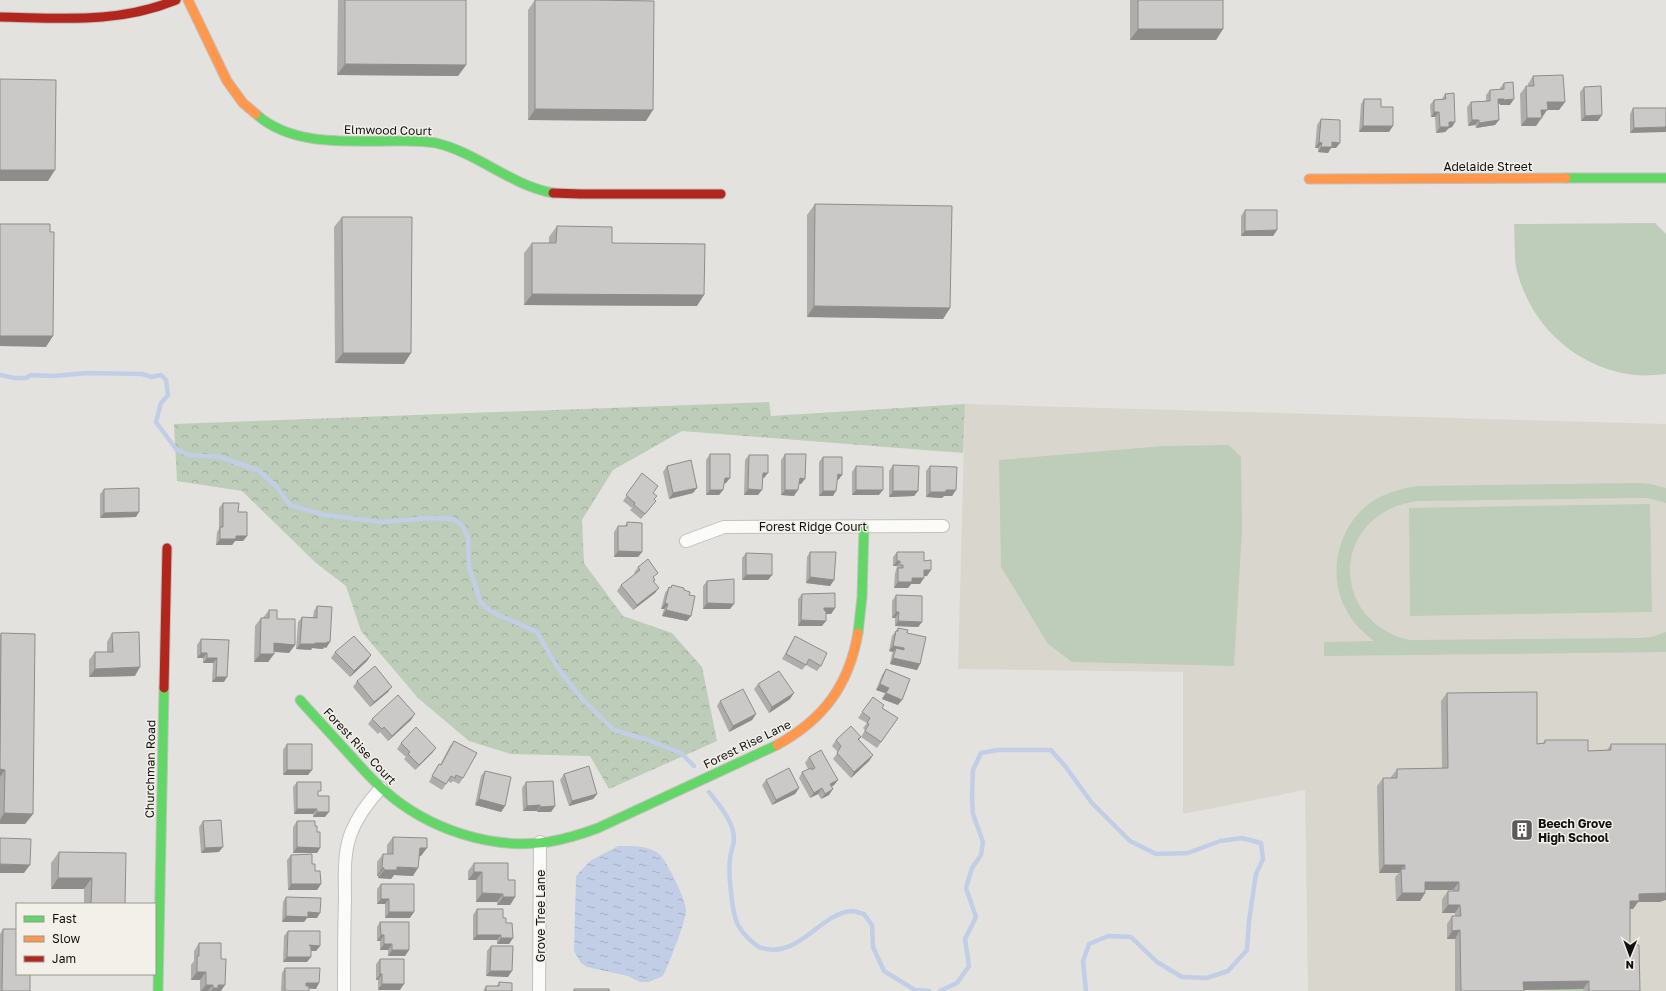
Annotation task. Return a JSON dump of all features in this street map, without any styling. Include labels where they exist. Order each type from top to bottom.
[{"type":"street","points":[[0,17],[107,18],[140,13],[166,5],[176,0]]},
{"type":"street","name":"Elmwood Court","points":[[188,0],[227,81],[236,93],[256,114],[273,126],[291,134],[304,138],[324,141],[420,141],[440,144],[472,155],[513,180],[538,190],[551,192],[578,194],[721,194]]},
{"type":"street","name":"Adelaide Street","points":[[1309,179],[1666,178]]},
{"type":"street","name":"Forest Rise Lane","points":[[540,842],[571,837],[598,828],[772,747],[804,728],[826,708],[850,670],[857,645],[860,620],[864,526]]},
{"type":"street","name":"Forest Ridge Court","points":[[686,541],[724,527],[943,526]]},
{"type":"street","name":"Churchman Road","points":[[158,991],[167,548]]},
{"type":"street","name":"Forest Rise Court","points":[[300,700],[382,788],[413,813],[448,830],[466,836],[505,843],[540,842]]},
{"type":"street","points":[[344,990],[345,870],[348,844],[360,814],[367,803],[382,788]]},
{"type":"street","name":"Grove Tree Lane","points":[[539,991],[540,842]]},
{"type":"shaded area","points":[[965,404],[1666,424],[1666,991],[1308,991],[1305,790],[1183,814],[1183,672],[958,669]]},
{"type":"green space","points":[[1655,223],[1666,234],[1666,374],[1635,375],[1614,371],[1594,364],[1575,353],[1559,340],[1544,325],[1532,308],[1522,288],[1516,267],[1514,224]]},
{"type":"green space","points":[[769,402],[771,416],[965,404],[963,453],[682,431],[613,470],[582,520],[584,563],[623,616],[672,633],[702,667],[717,741],[609,789],[590,756],[511,754],[469,741],[418,698],[361,631],[346,586],[316,563],[242,491],[177,481],[174,424]]},
{"type":"green space","points":[[1229,445],[1241,457],[1242,531],[1234,666],[1072,662],[1048,644],[1001,567],[999,460],[1163,446]]},
{"type":"green space","points":[[1638,483],[1666,488],[1666,503],[1648,498],[1419,501],[1390,509],[1369,524],[1356,543],[1350,566],[1353,589],[1363,611],[1382,628],[1409,640],[1640,638],[1652,637],[1666,632],[1666,652],[1324,656],[1324,642],[1374,641],[1354,622],[1341,600],[1337,583],[1337,567],[1339,550],[1345,534],[1353,520],[1364,508],[1378,498],[1398,490],[1419,486]]},
{"type":"green space","points":[[1650,504],[1652,612],[1410,616],[1409,508]]},
{"type":"green space","points":[[1583,989],[1583,991],[1518,990]]},
{"type":"water","points":[[618,846],[645,848],[659,854],[671,871],[685,904],[686,914],[684,922],[663,976],[649,982],[640,982],[628,976],[587,967],[581,963],[574,951],[576,876],[590,861]]},
{"type":"building","points":[[345,0],[466,0],[466,65],[345,64]]},
{"type":"building","points":[[535,0],[654,1],[653,110],[535,109]]},
{"type":"building","points":[[1138,0],[1223,0],[1223,29],[1138,29]]},
{"type":"building","points":[[1563,75],[1565,102],[1547,102],[1548,110],[1541,110],[1542,118],[1527,118],[1526,86],[1534,86],[1533,76]]},
{"type":"building","points":[[0,79],[56,80],[55,170],[0,170]]},
{"type":"building","points":[[1513,82],[1514,99],[1498,99],[1499,120],[1479,123],[1479,120],[1472,120],[1471,102],[1490,101],[1490,90],[1504,89],[1504,83]]},
{"type":"building","points":[[1601,86],[1602,115],[1585,116],[1584,87]]},
{"type":"building","points":[[1454,93],[1455,122],[1449,122],[1449,127],[1440,127],[1439,112],[1434,112],[1434,100],[1446,99],[1445,94]]},
{"type":"building","points":[[1364,99],[1381,99],[1381,107],[1393,107],[1393,126],[1363,126]]},
{"type":"building","points":[[1633,108],[1666,108],[1666,127],[1634,128]]},
{"type":"building","points":[[1321,119],[1340,120],[1340,143],[1332,142],[1332,147],[1321,147],[1322,143],[1319,142]]},
{"type":"building","points":[[815,204],[952,206],[950,308],[814,306]]},
{"type":"building","points":[[1245,210],[1277,210],[1277,230],[1245,231]]},
{"type":"building","points":[[342,217],[412,217],[411,353],[343,353]]},
{"type":"building","points":[[0,224],[50,224],[50,232],[54,232],[53,336],[0,336]]},
{"type":"building","points":[[557,226],[612,227],[612,243],[705,244],[704,295],[532,294],[532,243],[556,243]]},
{"type":"building","points":[[710,454],[730,454],[730,478],[725,478],[723,490],[710,490]]},
{"type":"building","points":[[785,454],[806,454],[805,479],[800,478],[798,490],[785,490]]},
{"type":"building","points":[[749,455],[768,455],[768,473],[763,473],[762,490],[748,489]]},
{"type":"building","points":[[823,457],[842,457],[842,475],[838,474],[836,491],[823,491]]},
{"type":"building","points":[[691,460],[697,488],[673,493],[667,466]]},
{"type":"building","points":[[893,465],[919,466],[918,491],[893,491]]},
{"type":"building","points":[[856,466],[883,467],[883,490],[856,490]]},
{"type":"building","points":[[930,466],[957,467],[956,490],[946,490],[946,492],[930,492]]},
{"type":"building","points":[[642,473],[658,486],[653,493],[657,496],[654,499],[656,501],[645,514],[634,505],[635,503],[626,495]]},
{"type":"building","points":[[139,488],[139,512],[104,513],[104,489]]},
{"type":"building","points":[[223,503],[239,503],[238,512],[247,512],[247,536],[236,536],[236,539],[220,539],[220,527],[223,527]]},
{"type":"building","points":[[627,522],[642,523],[642,552],[618,551],[618,526],[627,526]]},
{"type":"building","points":[[810,552],[836,552],[834,580],[810,577]]},
{"type":"building","points":[[897,552],[924,552],[924,561],[931,560],[931,570],[924,570],[924,578],[912,578],[912,582],[898,582],[898,568],[903,568],[903,565],[900,565],[900,561],[897,561]]},
{"type":"building","points":[[746,553],[772,554],[772,575],[746,575]]},
{"type":"building","points":[[648,559],[658,573],[653,577],[655,580],[653,581],[659,588],[637,605],[621,585],[640,570],[638,567]]},
{"type":"building","points":[[734,579],[734,604],[707,603],[707,581]]},
{"type":"building","points":[[672,585],[684,588],[684,590],[690,592],[689,595],[695,596],[691,616],[666,610],[668,604],[665,603],[669,587],[671,588]]},
{"type":"building","points":[[835,593],[835,608],[824,608],[826,611],[826,621],[801,620],[802,594]]},
{"type":"building","points":[[896,595],[922,596],[922,622],[898,621],[899,612],[896,612]]},
{"type":"building","points":[[317,606],[332,607],[330,642],[300,644],[302,617],[317,618]]},
{"type":"building","points":[[269,610],[277,610],[277,619],[295,619],[295,645],[274,643],[274,654],[260,654],[261,618],[269,618]]},
{"type":"building","points":[[898,628],[908,630],[907,633],[926,637],[920,664],[893,658],[896,648],[904,650],[904,648],[893,646]]},
{"type":"building","points":[[139,632],[140,667],[95,669],[95,652],[113,652],[112,633]]},
{"type":"building","points":[[1,633],[35,634],[33,814],[4,813],[5,770],[0,769]]},
{"type":"building","points":[[354,636],[371,655],[354,671],[335,652]]},
{"type":"building","points":[[795,636],[827,653],[821,666],[809,659],[806,665],[786,654]]},
{"type":"building","points":[[201,639],[229,640],[227,677],[216,677],[217,658],[207,658],[207,653],[201,653]]},
{"type":"building","points":[[375,666],[392,687],[374,702],[357,681]]},
{"type":"building","points":[[886,669],[910,679],[902,700],[886,693],[889,688],[880,684]]},
{"type":"building","points":[[779,671],[794,693],[772,707],[758,684]]},
{"type":"building","points":[[743,689],[756,714],[733,726],[720,701]]},
{"type":"building","name":"Beech Grove High School","points":[[1537,692],[1537,744],[1545,743],[1545,740],[1588,740],[1588,751],[1611,750],[1611,744],[1666,744],[1666,893],[1639,894],[1639,901],[1630,901],[1630,945],[1639,945],[1640,991],[1589,991],[1589,981],[1523,982],[1524,991],[1461,991],[1460,930],[1452,931],[1452,916],[1461,916],[1460,905],[1448,905],[1448,891],[1459,891],[1459,882],[1425,882],[1425,893],[1402,893],[1401,869],[1405,869],[1405,865],[1384,865],[1383,778],[1397,778],[1397,769],[1448,768],[1447,693]]},
{"type":"building","points":[[398,695],[415,714],[392,736],[384,727],[382,729],[372,719]]},
{"type":"building","points":[[873,697],[884,705],[882,708],[898,718],[881,742],[865,731],[869,724],[867,723],[870,718],[862,712]]},
{"type":"building","points":[[851,726],[861,737],[858,739],[873,755],[854,772],[837,753],[841,746],[836,740]]},
{"type":"building","points":[[416,727],[436,748],[419,765],[408,754],[410,752],[401,743]]},
{"type":"building","points":[[454,741],[477,753],[463,778],[456,775],[455,778],[451,776],[446,784],[432,776],[439,764],[441,765]]},
{"type":"building","points":[[287,744],[312,744],[312,770],[287,770]]},
{"type":"building","points":[[821,750],[838,780],[830,784],[833,789],[825,794],[822,788],[814,793],[802,772],[815,768],[809,757]]},
{"type":"building","points":[[589,766],[597,794],[572,801],[564,774]]},
{"type":"building","points":[[789,768],[799,788],[776,800],[766,780]]},
{"type":"building","points":[[485,771],[511,777],[505,806],[479,799]]},
{"type":"building","points":[[553,781],[555,806],[527,806],[526,782]]},
{"type":"building","points":[[297,782],[321,782],[321,791],[318,791],[318,796],[329,796],[329,812],[317,812],[317,809],[297,809]]},
{"type":"building","points":[[221,820],[223,847],[205,848],[203,821]]},
{"type":"building","points":[[297,821],[315,821],[317,832],[320,832],[320,848],[297,847]]},
{"type":"building","points":[[393,837],[427,838],[427,848],[420,848],[418,868],[397,867],[397,870],[384,870],[384,868],[382,868],[383,854],[393,854]]},
{"type":"building","points":[[0,838],[31,839],[30,865],[0,864]]},
{"type":"building","points":[[59,852],[126,853],[125,903],[91,903],[92,878],[58,878]]},
{"type":"building","points":[[312,854],[312,864],[315,864],[315,871],[320,871],[321,884],[291,884],[291,855]]},
{"type":"building","points":[[474,863],[508,863],[508,880],[515,880],[515,897],[503,897],[503,894],[482,893],[482,872],[474,872]]},
{"type":"building","points":[[381,884],[414,884],[414,912],[389,912],[389,899],[381,899]]},
{"type":"building","points":[[286,897],[321,898],[320,913],[308,912],[308,917],[286,916]]},
{"type":"building","points":[[477,909],[503,909],[503,918],[506,918],[506,923],[512,923],[513,938],[501,938],[501,935],[477,935]]},
{"type":"building","points":[[380,922],[409,922],[409,950],[392,950],[392,944],[384,944],[384,935],[381,935]]},
{"type":"building","points":[[3,929],[16,929],[16,975],[30,975],[30,991],[2,991]]},
{"type":"building","points":[[288,931],[320,931],[320,946],[309,945],[311,947],[311,957],[287,957]]},
{"type":"building","points":[[199,943],[221,943],[221,959],[226,959],[225,985],[218,985],[218,988],[213,988],[213,985],[206,985],[206,972],[197,972]]},
{"type":"building","points":[[491,946],[513,946],[512,971],[490,971]]},
{"type":"building","points":[[380,959],[404,959],[404,984],[382,984]]},
{"type":"building","points":[[285,968],[320,968],[319,983],[306,983],[306,986],[309,986],[309,991],[285,991]]},
{"type":"building","points":[[499,982],[512,983],[512,991],[486,991],[486,986],[499,986]]},
{"type":"building","points":[[574,989],[609,989],[609,991],[574,991]]},
{"type":"waterway","points":[[0,375],[15,378],[26,378],[31,375],[53,376],[87,373],[142,374],[152,377],[161,375],[166,380],[168,395],[161,403],[156,422],[176,449],[189,455],[220,457],[258,470],[276,486],[290,505],[325,515],[382,522],[428,518],[453,519],[462,525],[468,537],[469,567],[481,603],[492,612],[537,632],[557,667],[584,701],[614,730],[648,740],[681,753],[694,766]]},
{"type":"waterway","points":[[940,991],[957,983],[969,966],[965,939],[976,917],[966,888],[972,868],[981,855],[983,842],[973,814],[973,770],[981,753],[998,750],[1051,750],[1065,766],[1092,803],[1130,841],[1156,854],[1188,853],[1220,841],[1242,838],[1261,843],[1263,859],[1256,874],[1249,921],[1247,950],[1228,971],[1207,978],[1182,977],[1157,962],[1131,937],[1108,936],[1089,944],[1083,961],[1086,991]]},
{"type":"waterway","points":[[709,792],[732,826],[734,842],[731,855],[730,881],[733,908],[737,924],[751,941],[762,948],[775,950],[787,947],[798,942],[830,919],[840,914],[852,911],[858,912],[864,914],[872,925],[873,947],[884,971],[915,990],[929,991]]},
{"type":"traffic: fast","points":[[256,114],[270,124],[286,132],[302,137],[320,140],[419,141],[436,143],[466,154],[522,183],[553,193]]},
{"type":"traffic: fast","points":[[1566,178],[1666,178]]},
{"type":"traffic: fast","points":[[858,633],[862,597],[864,526]]},
{"type":"traffic: fast","points":[[158,991],[164,688]]},
{"type":"traffic: fast","points":[[300,700],[371,778],[402,804],[440,826],[461,834],[505,843],[526,844],[548,842],[568,838],[598,828],[777,745]]},
{"type":"traffic: slow","points":[[188,0],[227,81],[243,103],[256,114]]},
{"type":"traffic: slow","points":[[1309,179],[1566,178]]},
{"type":"traffic: slow","points":[[777,745],[794,735],[808,724],[832,699],[848,669],[854,652],[858,633]]},
{"type":"traffic: jam","points":[[0,17],[89,18],[111,16],[154,8],[176,0]]},
{"type":"traffic: jam","points":[[553,193],[721,194]]},
{"type":"traffic: jam","points":[[164,688],[167,548]]},
{"type":"place","name":"Beech Grove High School","points":[[1522,830]]}]
